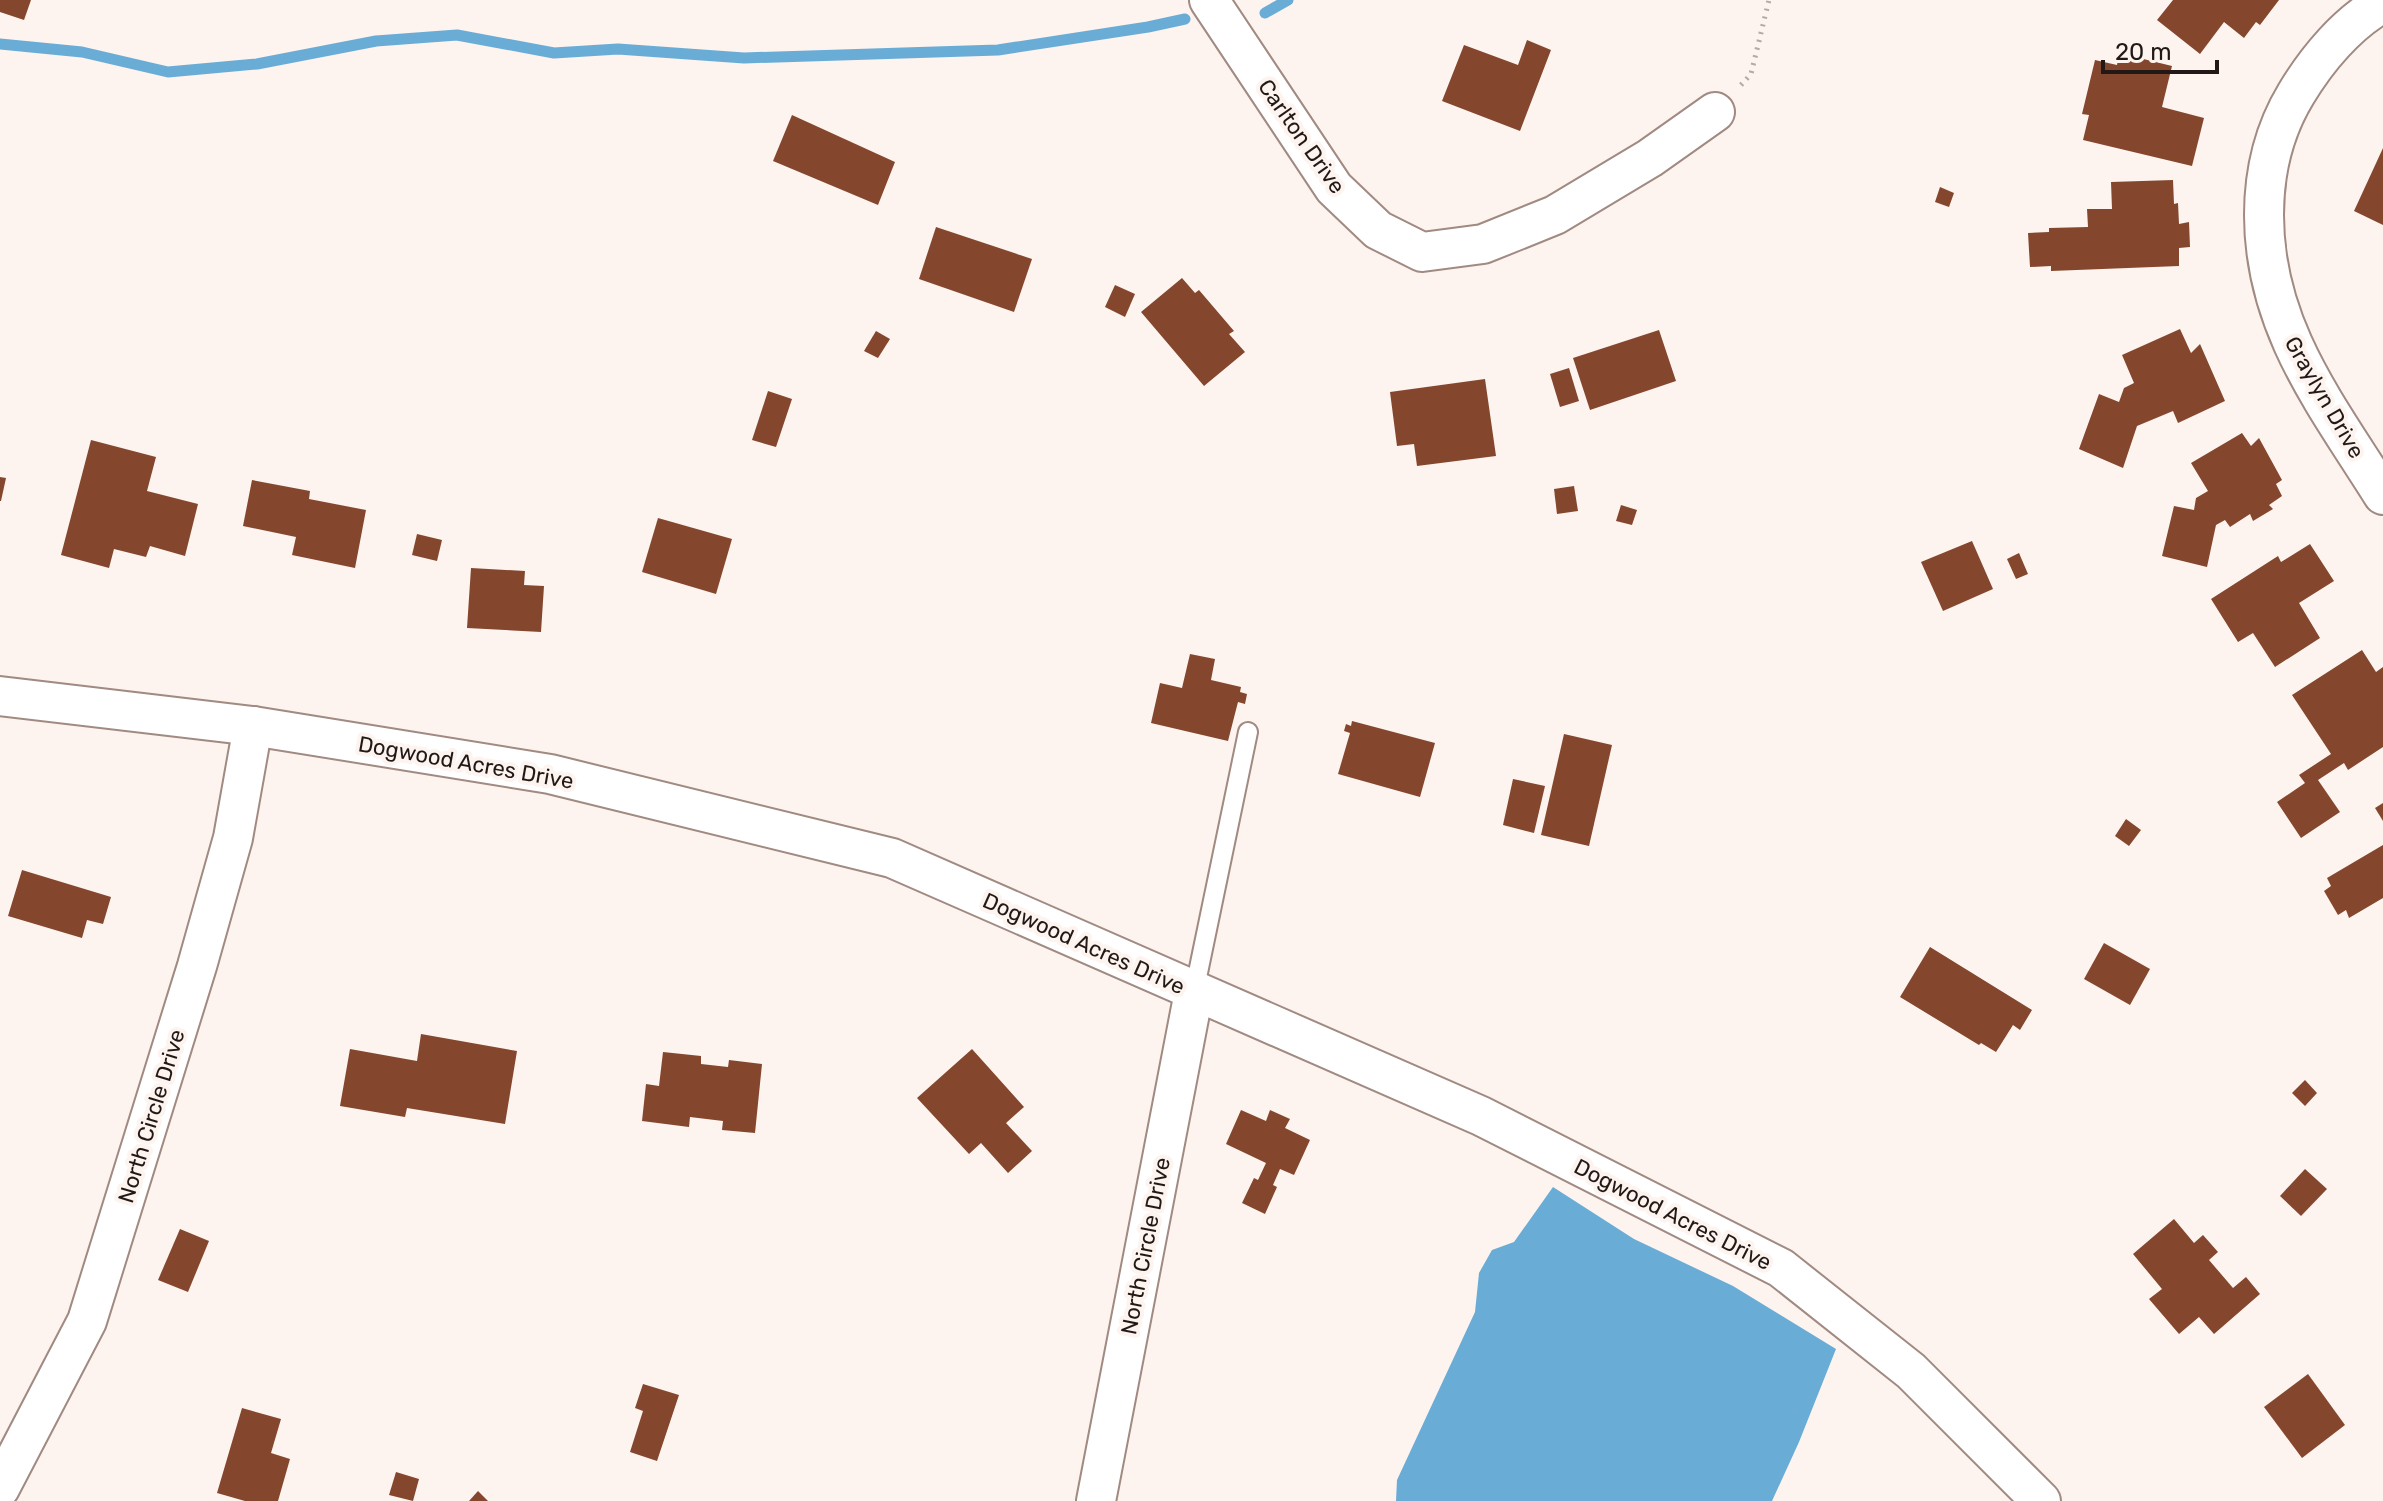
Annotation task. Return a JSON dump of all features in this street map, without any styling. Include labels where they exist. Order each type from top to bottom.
[{"type":"street","name":"Carlton Drive","points":[[1209,0],[1334,188],[1378,230],[1422,252],[1483,244],[1555,215],[1650,158],[1715,112]]},
{"type":"street","name":"Graylyn Drive","points":[[2383,3],[2325,51],[2303,82],[2285,112],[2267,161],[2264,195],[2264,249],[2271,288],[2283,325],[2302,364],[2383,495]]},
{"type":"street","name":"Dogwood Acres Drive","points":[[0,696],[253,726],[550,774],[892,858],[1481,1116],[1781,1268],[1911,1371],[2041,1501]]},
{"type":"street","name":"North Circle Drive","points":[[0,1488],[87,1321],[233,838],[253,726]]},
{"type":"street","name":"North Circle Drive","points":[[1096,1501],[1194,992]]},
{"type":"lane","points":[[1194,992],[1248,732]]},
{"type":"path","points":[[1715,112],[1751,74],[1769,0]]},
{"type":"water","points":[[1553,1187],[1634,1239],[1733,1286],[1836,1349],[1772,1501],[1396,1501],[1397,1480],[1475,1312],[1479,1273],[1492,1250],[1514,1242]]},
{"type":"building","points":[[0,0],[31,0],[24,20],[0,12]]},
{"type":"building","points":[[2173,0],[2279,0],[2260,25],[2256,22],[2244,38],[2224,22],[2200,54],[2157,20]]},
{"type":"building","points":[[1527,40],[1551,50],[1520,131],[1442,101],[1464,45],[1518,65]]},
{"type":"building","points":[[2119,53],[2172,66],[2162,107],[2204,118],[2192,166],[2083,140],[2089,115],[2082,114],[2095,60],[2117,65]]},
{"type":"building","points":[[792,115],[895,162],[878,205],[773,161]]},
{"type":"building","points":[[2383,148],[2383,225],[2354,211]]},
{"type":"building","points":[[2173,180],[2179,224],[2189,222],[2190,247],[2179,248],[2179,266],[2051,271],[2051,266],[2030,267],[2028,233],[2049,232],[2049,228],[2088,227],[2087,209],[2112,209],[2111,182]]},
{"type":"building","points":[[1940,187],[1954,193],[1949,207],[1935,202]]},
{"type":"building","points":[[936,227],[1032,259],[1014,312],[919,279]]},
{"type":"building","points":[[1182,278],[1195,293],[1199,290],[1234,331],[1229,334],[1245,352],[1204,386],[1141,312]]},
{"type":"building","points":[[1115,285],[1135,294],[1125,317],[1105,307]]},
{"type":"building","points":[[2180,329],[2191,353],[2200,344],[2225,401],[2178,423],[2173,411],[2137,426],[2123,468],[2079,449],[2099,394],[2119,402],[2124,388],[2134,383],[2122,355]]},
{"type":"building","points":[[1659,330],[1676,381],[1590,410],[1573,358]]},
{"type":"building","points":[[876,331],[890,339],[878,358],[864,351]]},
{"type":"building","points":[[1569,368],[1579,401],[1560,407],[1550,374]]},
{"type":"building","points":[[1485,379],[1496,456],[1417,466],[1414,444],[1397,446],[1390,392]]},
{"type":"building","points":[[768,391],[792,399],[776,447],[752,440]]},
{"type":"building","points":[[2242,433],[2251,446],[2259,438],[2282,480],[2276,484],[2282,496],[2269,505],[2273,509],[2253,521],[2250,514],[2230,527],[2225,520],[2216,525],[2207,567],[2162,556],[2174,506],[2194,510],[2196,498],[2208,491],[2191,463]]},
{"type":"building","points":[[91,440],[156,457],[147,491],[198,504],[185,556],[150,546],[146,557],[114,549],[109,568],[61,555]]},
{"type":"building","points":[[0,477],[6,478],[1,501],[0,501]]},
{"type":"building","points":[[252,480],[310,491],[309,499],[366,510],[355,568],[292,555],[296,537],[243,526]]},
{"type":"building","points":[[1574,486],[1578,511],[1557,514],[1554,489]]},
{"type":"building","points":[[1621,505],[1637,510],[1632,525],[1616,521]]},
{"type":"building","points":[[658,518],[732,539],[716,594],[642,572]]},
{"type":"building","points":[[417,534],[442,540],[437,561],[412,555]]},
{"type":"building","points":[[1972,541],[1993,589],[1943,611],[1921,562]]},
{"type":"building","points":[[2310,544],[2334,581],[2299,603],[2320,638],[2275,667],[2253,633],[2238,642],[2211,599],[2278,556],[2281,562]]},
{"type":"building","points":[[2019,553],[2028,574],[2016,579],[2007,559]]},
{"type":"building","points":[[471,568],[525,571],[524,585],[544,586],[541,632],[467,628]]},
{"type":"building","points":[[2362,650],[2376,672],[2383,667],[2383,747],[2348,770],[2344,763],[2318,780],[2340,812],[2301,838],[2277,802],[2305,783],[2299,775],[2331,754],[2292,695]]},
{"type":"building","points":[[1190,654],[1215,659],[1211,680],[1241,687],[1240,692],[1247,694],[1245,704],[1238,702],[1228,741],[1151,723],[1160,683],[1182,688]]},
{"type":"building","points":[[1352,721],[1435,743],[1420,797],[1338,774],[1350,733],[1344,731],[1346,724],[1351,726]]},
{"type":"building","points":[[1564,734],[1612,745],[1589,846],[1541,835]]},
{"type":"building","points":[[1513,779],[1545,786],[1534,833],[1503,825]]},
{"type":"building","points":[[2383,803],[2383,821],[2375,808]]},
{"type":"building","points":[[2126,819],[2141,830],[2129,846],[2115,836]]},
{"type":"building","points":[[2383,845],[2383,898],[2349,918],[2346,910],[2338,915],[2324,891],[2331,886],[2327,878]]},
{"type":"building","points":[[22,870],[111,897],[103,924],[87,920],[82,938],[8,916]]},
{"type":"building","points":[[2104,943],[2150,969],[2130,1005],[2084,979]]},
{"type":"building","points":[[1930,947],[2032,1010],[2020,1030],[2013,1025],[1996,1052],[1900,997]]},
{"type":"building","points":[[421,1034],[517,1051],[505,1124],[407,1108],[405,1117],[340,1106],[350,1049],[417,1061]]},
{"type":"building","points":[[972,1049],[1024,1107],[1006,1123],[1032,1151],[1008,1173],[981,1143],[969,1154],[917,1098]]},
{"type":"building","points":[[663,1052],[701,1056],[701,1064],[728,1067],[729,1060],[762,1064],[755,1133],[722,1130],[723,1121],[690,1117],[689,1127],[642,1121],[646,1084],[659,1086]]},
{"type":"building","points":[[2305,1080],[2317,1093],[2305,1106],[2292,1093]]},
{"type":"building","points":[[1241,1110],[1266,1121],[1270,1110],[1290,1119],[1285,1128],[1310,1140],[1294,1175],[1280,1169],[1273,1185],[1277,1187],[1265,1214],[1242,1203],[1254,1178],[1258,1180],[1266,1163],[1226,1144]]},
{"type":"building","points":[[2305,1169],[2327,1189],[2301,1216],[2280,1196]]},
{"type":"building","points":[[2174,1219],[2194,1243],[2203,1235],[2218,1252],[2209,1260],[2233,1288],[2246,1277],[2260,1294],[2214,1334],[2199,1317],[2179,1334],[2149,1299],[2162,1289],[2133,1254]]},
{"type":"building","points":[[180,1229],[209,1241],[188,1292],[158,1280]]},
{"type":"building","points":[[2308,1374],[2345,1425],[2302,1458],[2264,1407]]},
{"type":"building","points":[[643,1384],[679,1395],[657,1461],[630,1452],[643,1411],[635,1408]]},
{"type":"building","points":[[242,1408],[281,1419],[271,1453],[290,1459],[278,1501],[245,1501],[217,1493]]},
{"type":"building","points":[[396,1472],[419,1479],[413,1501],[389,1495]]},
{"type":"building","points":[[478,1491],[488,1501],[469,1501]]},
{"type":"waterway","points":[[1265,13],[1288,0]]},
{"type":"waterway","points":[[0,44],[82,52],[168,72],[257,64],[376,41],[457,35],[554,53],[618,49],[744,58],[998,50],[1185,19]]}]
